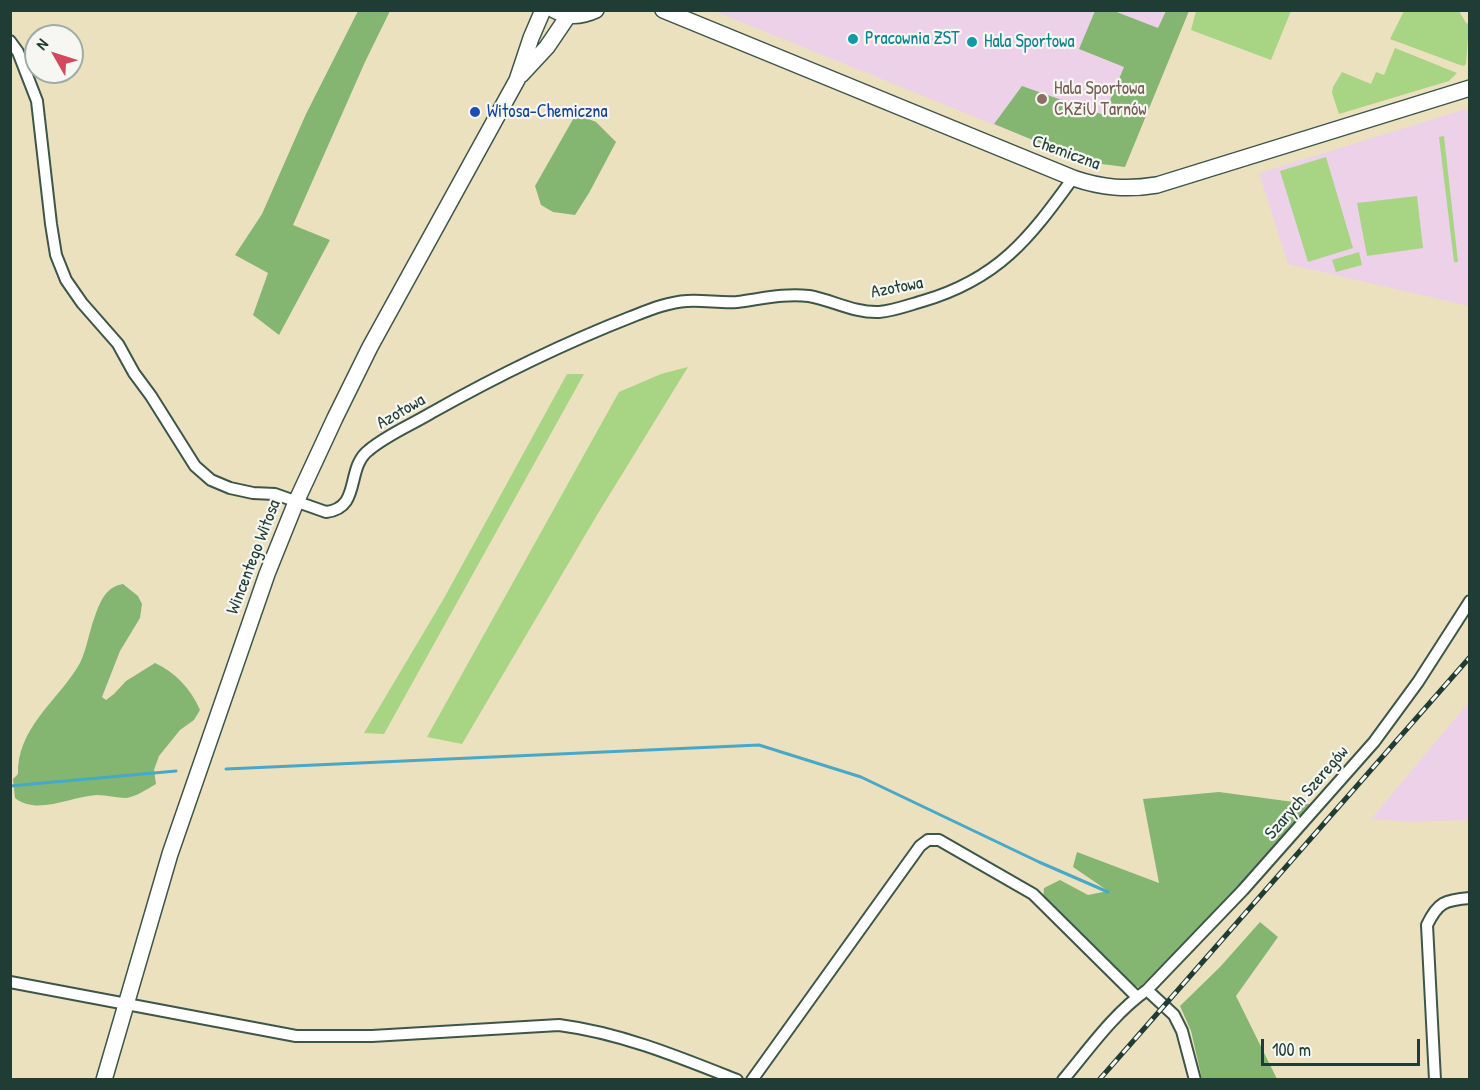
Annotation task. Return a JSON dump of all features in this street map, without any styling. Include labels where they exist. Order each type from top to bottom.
[{"type":"main road","name":"Wincentego Witosa","points":[[104,1080],[170,854],[267,574],[296,502],[334,418],[370,347],[440,224],[517,80],[543,10]]},
{"type":"main road","points":[[561,13],[578,16],[596,10]]},
{"type":"main road","name":"Chemiczna","points":[[663,10],[1073,178],[1113,188],[1157,185],[1470,88]]},
{"type":"main road","name":"Wincentego Witosa","points":[[517,80],[547,47],[561,13]]},
{"type":"street","name":"Azotowa","points":[[10,41],[18,52],[37,101],[52,235],[56,255],[66,280],[82,303],[118,344],[134,373],[195,466],[211,480],[230,488],[275,494],[315,509],[333,511],[344,505],[350,495],[359,460],[369,450],[388,438],[526,363],[630,318],[669,304],[686,301],[734,302],[789,294],[810,296],[859,310],[880,312],[943,295],[993,269],[1017,248],[1073,178]]},
{"type":"street","name":"Szarych Szeregów","points":[[1063,1080],[1115,1019],[1147,990],[1291,837],[1374,742],[1418,682],[1470,601]]},
{"type":"street","points":[[752,1080],[920,846],[928,840],[939,840],[1033,894],[1137,998]]},
{"type":"street","points":[[1435,1080],[1427,924],[1433,911],[1442,903],[1453,899],[1470,898]]},
{"type":"street","points":[[10,982],[296,1036],[372,1036],[559,1025],[610,1035],[710,1075],[737,1080]]},
{"type":"street","points":[[1147,990],[1174,1015],[1182,1031],[1195,1080]]},
{"type":"shaded area","name":"Hala Sportowa CKZiU Tarnów","points":[[714,11],[1189,11],[1086,162]]},
{"type":"shaded area","points":[[1466,109],[1470,139],[1469,306],[1288,264],[1259,173]]},
{"type":"shaded area","points":[[1469,702],[1469,820],[1410,822],[1371,819]]},
{"type":"green space","points":[[1196,10],[1291,11],[1271,60],[1191,30]]},
{"type":"green space","points":[[358,11],[390,11],[293,225],[330,240],[279,335],[253,315],[268,273],[235,255],[262,214],[306,114]]},
{"type":"green space","points":[[1095,11],[1114,11],[1158,28],[1166,11],[1189,11],[1125,167],[1086,162],[994,124],[1022,86],[1104,115],[1124,67],[1079,49]]},
{"type":"green space","points":[[1404,11],[1459,11],[1469,24],[1466,64],[1460,65],[1390,39]]},
{"type":"green space","points":[[1395,48],[1457,73],[1449,81],[1339,114],[1332,93],[1342,72],[1371,84],[1376,72],[1384,75]]},
{"type":"green space","points":[[576,114],[596,122],[616,142],[575,215],[553,212],[541,205],[535,186]]},
{"type":"green space","points":[[1444,136],[1458,262],[1454,262],[1439,137]]},
{"type":"green space","points":[[1326,157],[1353,248],[1308,262],[1280,171]]},
{"type":"green space","points":[[1417,196],[1423,248],[1367,256],[1357,203]]},
{"type":"green space","points":[[1359,252],[1362,265],[1336,272],[1332,260]]},
{"type":"green space","points":[[688,367],[597,515],[462,744],[427,737],[619,392],[661,374]]},
{"type":"green space","points":[[567,374],[584,374],[384,734],[364,733],[443,600]]},
{"type":"green space","points":[[123,584],[138,596],[142,604],[140,618],[120,651],[102,697],[106,700],[126,681],[155,663],[182,682],[200,710],[194,720],[180,730],[159,756],[154,770],[156,784],[134,796],[126,798],[97,795],[55,804],[24,803],[15,798],[13,779],[18,774],[19,758],[24,743],[39,717],[80,663],[102,600],[108,591]]},
{"type":"green space","points":[[1219,792],[1316,805],[1234,895],[1140,987],[1129,986],[1043,901],[1044,888],[1060,880],[1088,895],[1108,891],[1073,867],[1077,852],[1159,883],[1143,799]]},
{"type":"green space","points":[[1260,922],[1278,937],[1236,996],[1277,1079],[1202,1079],[1191,1031],[1180,1006],[1220,967]]},
{"type":"waterway","points":[[226,769],[759,745],[861,777],[1039,862],[1108,892]]},
{"type":"waterway","points":[[10,786],[176,771]]},
{"type":"railway","points":[[1099,1080],[1470,657]]},
{"type":"place","name":"Pracownia ZST","points":[[853,39]]},
{"type":"place","name":"Hala Sportowa","points":[[972,42]]},
{"type":"place","name":"Hala Sportowa CKZiU Tarnów","points":[[1042,99]]},
{"type":"place","name":"Witosa-Chemiczna","points":[[475,112]]}]
